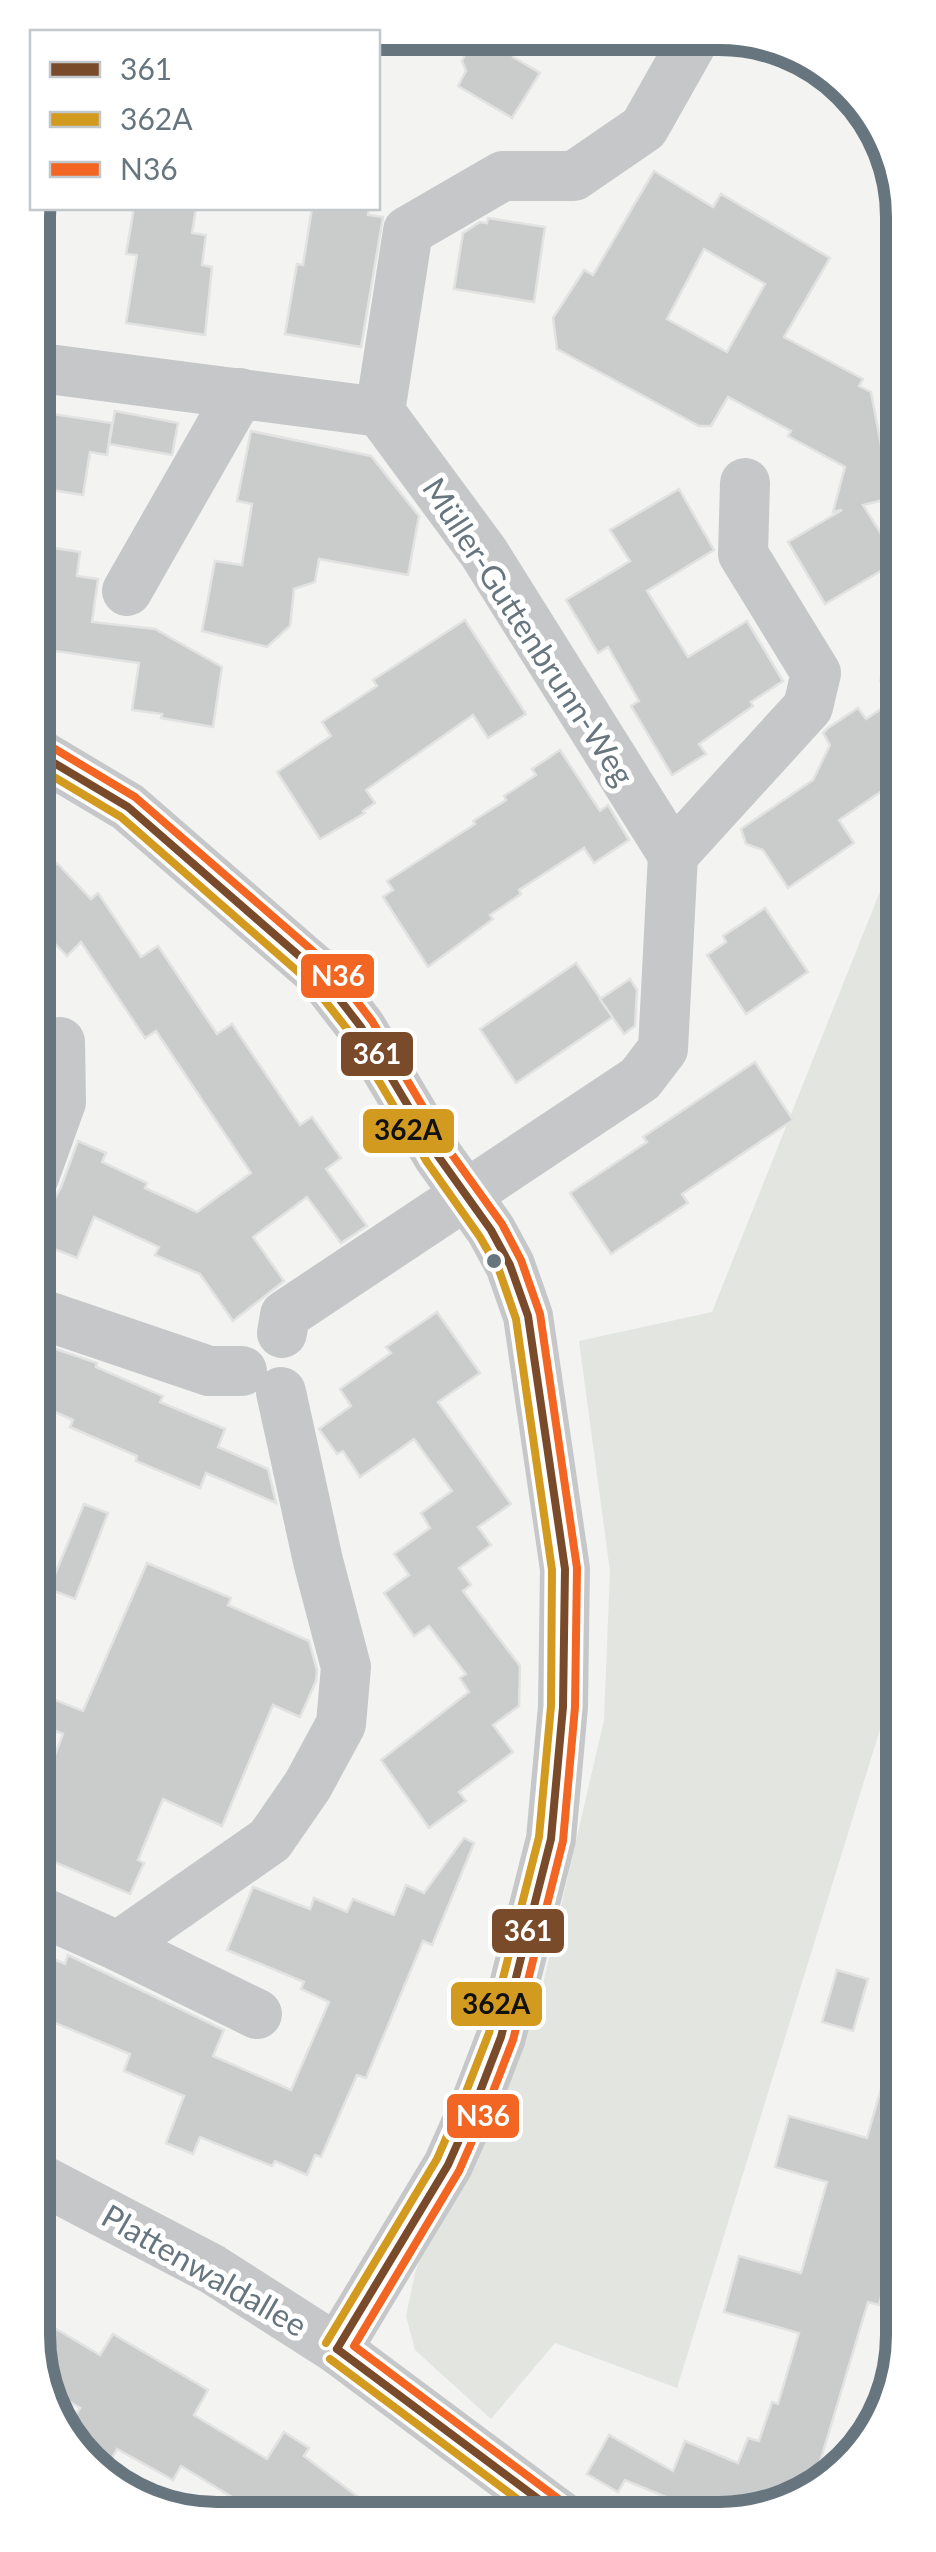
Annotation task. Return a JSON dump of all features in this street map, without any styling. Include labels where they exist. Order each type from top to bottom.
[{"type":"street","points":[[50,369],[380,412],[408,230],[503,176],[574,176],[644,128],[688,50]]},
{"type":"street","points":[[127,591],[240,392]]},
{"type":"street","name":"Müller-Guttenbrunn-Weg","points":[[380,412],[484,553],[672,855]]},
{"type":"street","points":[[118,1946],[270,1840],[308,1785],[340,1724],[346,1667],[318,1560],[262,1382],[242,1352],[254,1336],[272,1331],[282,1333],[285,1315],[640,1079],[663,1050],[672,855],[808,707],[816,673],[743,554],[745,484]]},
{"type":"street","points":[[50,761],[128,807],[320,974],[361,1027],[438,1156],[467,1193],[510,1266],[528,1316],[564,1569],[563,1707],[551,1839],[500,2037],[476,2102],[448,2165],[336,2349]]},
{"type":"street","points":[[50,1132],[61,1102],[60,1042]]},
{"type":"street","points":[[50,1317],[209,1371],[262,1382]]},
{"type":"street","points":[[50,1915],[257,2014]]},
{"type":"street","name":"Plattenwaldallee","points":[[50,2184],[212,2269],[336,2349],[542,2502]]},
{"type":"shaded area","points":[[886,636],[886,685],[879,682]]},
{"type":"shaded area","points":[[886,877],[886,1710],[677,2388],[555,2343],[491,2419],[415,2350],[406,2316],[415,2273],[432,2228],[495,2121],[540,1997],[604,1720],[610,1571],[579,1341],[712,1312]]},
{"type":"building","points":[[467,50],[517,50],[513,57],[540,73],[512,118],[458,86],[466,71],[462,61]]},
{"type":"building","points":[[654,171],[713,207],[721,194],[830,258],[784,337],[863,379],[859,386],[871,392],[886,472],[886,499],[863,505],[886,542],[884,569],[825,604],[788,542],[842,510],[833,512],[845,467],[788,436],[791,431],[728,397],[711,426],[699,426],[557,349],[553,318],[584,270],[593,275]],"holes":[[[704,249],[765,284],[727,352],[667,319]]]},
{"type":"building","points":[[134,210],[196,210],[192,233],[206,235],[202,265],[212,267],[205,335],[126,323],[137,255],[126,254]]},
{"type":"building","points":[[312,210],[369,210],[368,215],[383,217],[361,347],[285,334],[297,264],[303,265]]},
{"type":"building","points":[[488,218],[545,227],[534,302],[454,289],[463,233],[480,222],[487,223]]},
{"type":"building","points":[[115,411],[178,423],[172,455],[109,444]]},
{"type":"building","points":[[50,414],[112,423],[107,455],[90,452],[83,495],[50,490]]},
{"type":"building","points":[[251,431],[371,456],[419,516],[408,575],[319,559],[315,582],[294,589],[290,626],[267,647],[202,631],[215,561],[242,565],[252,504],[237,501]]},
{"type":"building","points":[[679,489],[714,550],[647,591],[688,657],[747,621],[783,681],[699,744],[706,754],[672,775],[631,706],[639,701],[608,647],[598,653],[566,600],[630,561],[610,530]]},
{"type":"building","points":[[50,547],[80,552],[77,576],[98,579],[92,622],[155,629],[222,667],[213,727],[132,710],[139,663],[50,650]]},
{"type":"building","points":[[465,620],[526,714],[488,738],[473,715],[366,790],[375,803],[320,839],[277,772],[331,736],[322,722],[377,686],[373,680]]},
{"type":"building","points":[[886,706],[886,788],[839,820],[854,843],[788,888],[763,850],[746,844],[741,829],[813,780],[830,745],[823,733],[828,728],[858,708],[866,719]]},
{"type":"building","points":[[560,750],[600,811],[608,805],[629,840],[594,863],[584,848],[519,890],[521,894],[490,915],[493,919],[428,967],[383,897],[393,890],[387,881],[475,824],[473,821],[506,800],[504,796],[536,775],[532,769]]},
{"type":"building","points":[[57,863],[91,899],[98,893],[141,957],[158,946],[217,1034],[232,1024],[300,1125],[312,1117],[341,1158],[326,1169],[367,1226],[341,1243],[307,1197],[253,1237],[284,1281],[233,1321],[200,1274],[155,1255],[159,1247],[94,1217],[77,1258],[50,1247],[50,1207],[78,1141],[106,1153],[102,1162],[147,1183],[145,1188],[197,1212],[251,1173],[156,1031],[145,1038],[81,942],[67,956],[50,938],[50,870]]},
{"type":"building","points":[[765,908],[808,972],[746,1014],[707,955],[726,942],[723,936]]},
{"type":"building","points":[[576,963],[613,1017],[516,1083],[480,1029]]},
{"type":"building","points":[[630,979],[637,990],[635,1026],[624,1034],[600,999]]},
{"type":"building","points":[[755,1062],[793,1120],[682,1194],[688,1203],[611,1254],[570,1193],[647,1142],[643,1137]]},
{"type":"building","points":[[437,1312],[480,1373],[438,1402],[511,1504],[478,1527],[491,1545],[459,1568],[471,1585],[463,1591],[520,1666],[519,1706],[493,1725],[513,1752],[459,1792],[466,1801],[429,1828],[381,1760],[469,1692],[460,1678],[466,1674],[429,1626],[414,1636],[384,1593],[409,1575],[394,1554],[430,1528],[421,1513],[452,1491],[414,1439],[360,1477],[343,1451],[337,1454],[319,1429],[351,1406],[340,1389],[391,1353],[386,1347]]},
{"type":"building","points":[[50,1347],[97,1363],[96,1367],[163,1396],[160,1402],[225,1429],[218,1447],[268,1469],[276,1503],[206,1473],[200,1488],[70,1427],[73,1420],[50,1410]]},
{"type":"building","points":[[84,1504],[108,1513],[75,1599],[50,1587]]},
{"type":"building","points":[[147,1563],[231,1598],[228,1605],[309,1641],[317,1670],[300,1717],[273,1705],[222,1826],[163,1799],[138,1860],[144,1863],[130,1894],[50,1860],[50,1769],[63,1734],[50,1728],[50,1698],[83,1711]]},
{"type":"building","points":[[464,1838],[474,1843],[432,1945],[423,1941],[366,2078],[357,2075],[321,2157],[315,2155],[307,2175],[275,2161],[272,2166],[200,2137],[193,2154],[166,2143],[184,2096],[124,2071],[130,2054],[50,2021],[50,1957],[65,1964],[68,1955],[224,2030],[213,2056],[291,2090],[329,2002],[301,1989],[304,1982],[227,1950],[253,1887],[310,1909],[314,1898],[347,1912],[353,1899],[394,1915],[406,1885],[424,1893]]},
{"type":"building","points":[[837,1970],[868,1979],[853,2031],[822,2022]]},
{"type":"building","points":[[886,2071],[886,2277],[879,2305],[868,2302],[818,2469],[783,2489],[751,2499],[719,2502],[678,2502],[625,2480],[618,2492],[587,2474],[609,2435],[673,2471],[685,2441],[738,2463],[748,2438],[759,2441],[772,2402],[778,2404],[799,2333],[724,2312],[739,2256],[801,2273],[827,2182],[775,2167],[789,2116],[867,2138]]},
{"type":"building","points":[[50,2325],[100,2355],[113,2334],[208,2390],[194,2415],[267,2459],[284,2432],[309,2448],[304,2456],[365,2502],[240,2502],[181,2466],[173,2480],[117,2449],[110,2462],[73,2419],[80,2408],[62,2397],[59,2389]]},
{"type":"transit line","name":"N36","points":[[50,746],[135,797],[329,965],[372,1021],[448,1149],[502,1224],[521,1260],[540,1314],[577,1568],[575,1707],[563,1841],[513,2040],[487,2107],[459,2171],[354,2346],[563,2502]]},
{"type":"transit line","name":"361","points":[[50,761],[128,807],[320,974],[361,1027],[438,1156],[491,1230],[510,1265],[528,1316],[565,1569],[563,1707],[551,1839],[501,2037],[476,2102],[448,2165],[337,2349]]},
{"type":"transit line","name":"362A","points":[[50,775],[121,817],[311,983],[351,1034],[427,1162],[480,1237],[499,1270],[516,1319],[552,1570],[551,1706],[539,1837],[489,2033],[464,2097],[437,2159],[326,2343]]},
{"type":"transit line","name":"361","points":[[337,2349],[542,2502]]},
{"type":"transit line","name":"362A","points":[[330,2359],[521,2502]]}]
